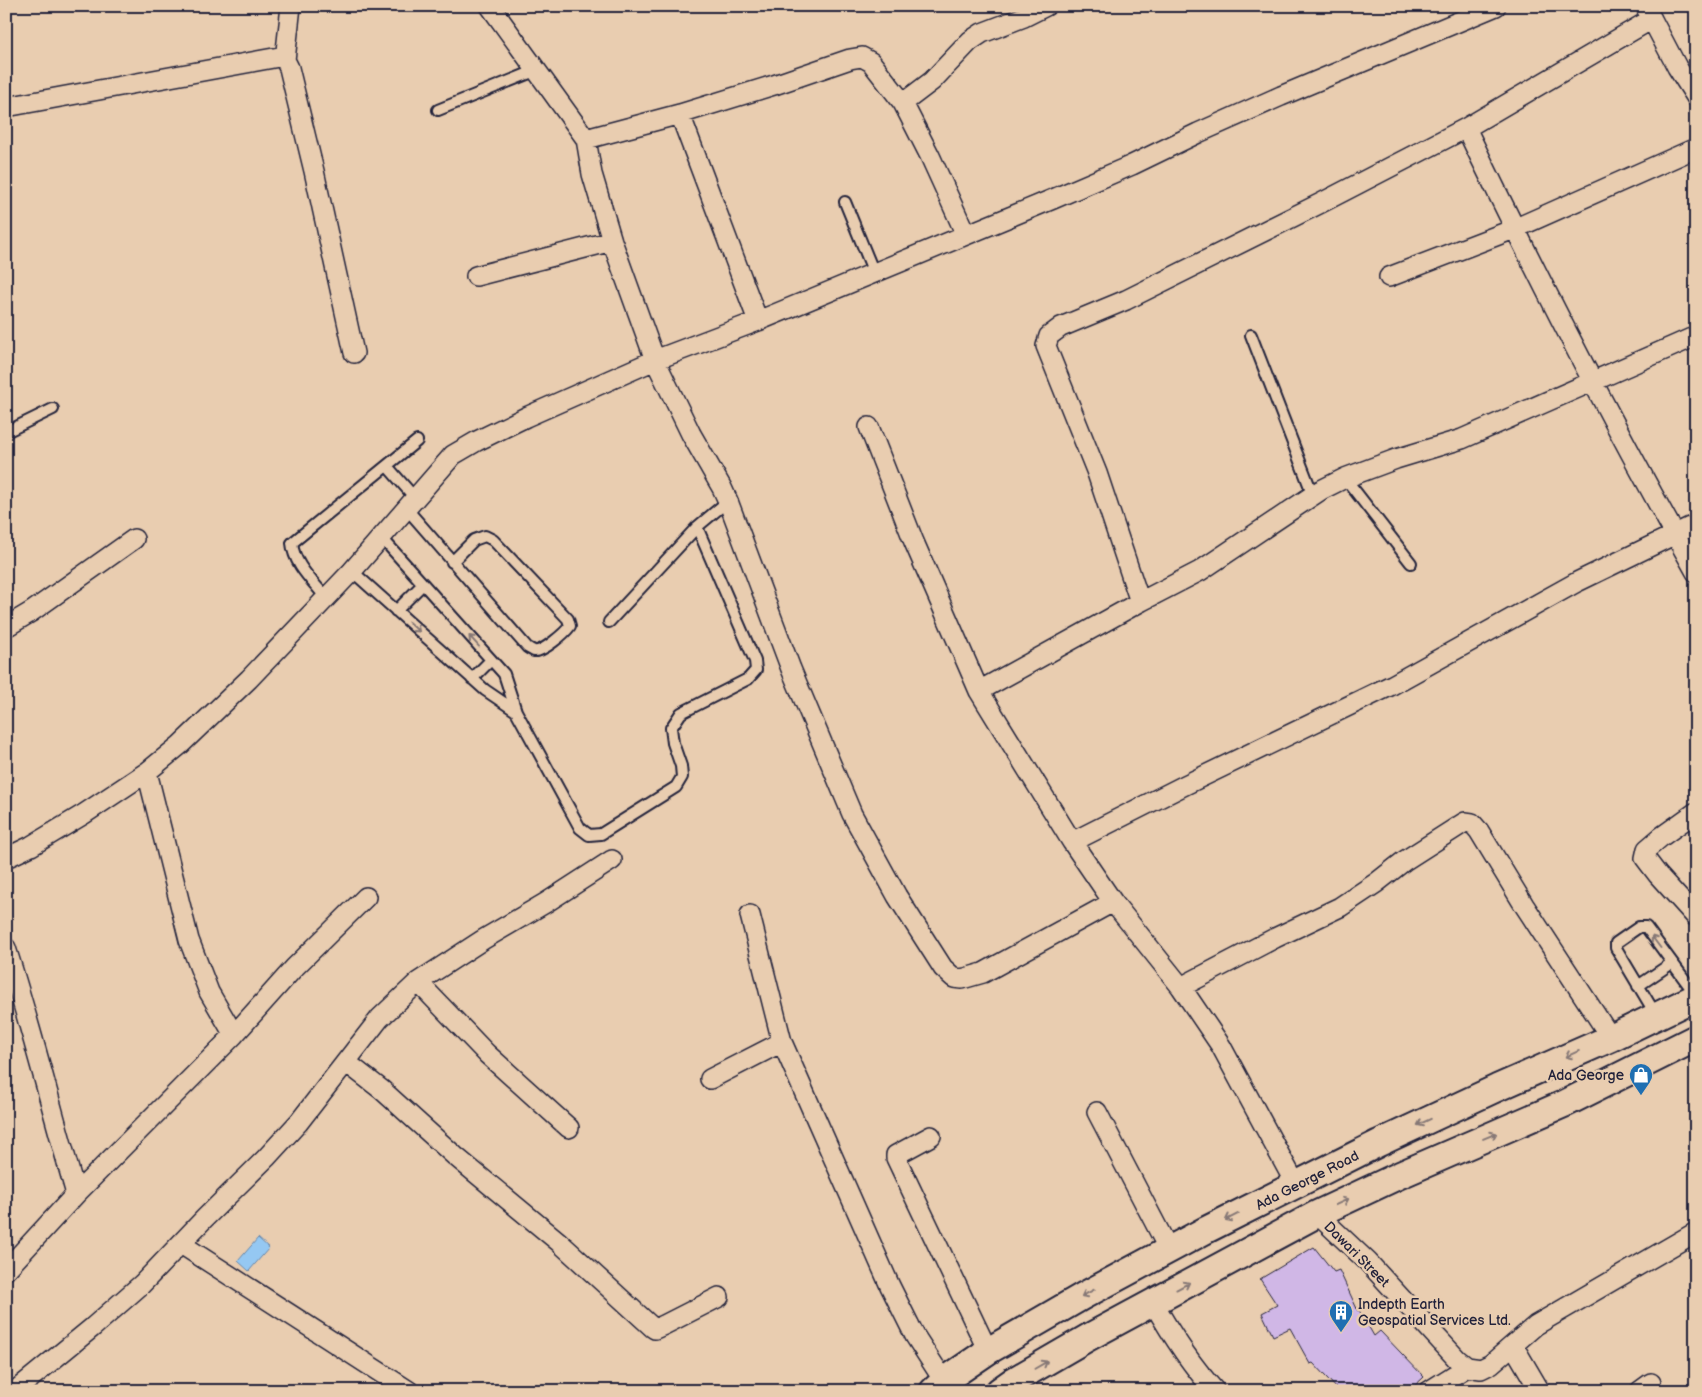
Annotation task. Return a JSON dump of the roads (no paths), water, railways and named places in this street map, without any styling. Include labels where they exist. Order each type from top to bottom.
[{"type":"main road","name":"Ada George Road","points":[[938,1386],[988,1351],[1168,1250],[1379,1143],[1611,1038],[1696,996]]},
{"type":"main road","points":[[1000,1391],[1038,1366],[1317,1214],[1400,1175],[1566,1103],[1696,1038]]},
{"type":"street","points":[[291,6],[285,60],[289,68],[314,171],[354,353]]},
{"type":"street","points":[[490,6],[586,139],[592,174],[612,241],[655,360],[691,434],[728,501],[791,669],[852,814],[897,896],[943,968],[954,978],[962,979],[983,973],[1113,902]]},
{"type":"street","points":[[903,103],[932,81],[970,42],[982,33],[1024,17],[1046,6]]},
{"type":"street","points":[[6,858],[31,846],[84,814],[147,772],[180,745],[249,679],[352,571],[453,455],[477,441],[526,417],[655,360],[874,274],[1132,165],[1281,96],[1496,6]]},
{"type":"street","points":[[1140,602],[1097,473],[1046,346],[1049,336],[1061,327],[1126,300],[1466,128],[1648,13],[1677,67],[1696,97]]},
{"type":"street","points":[[6,107],[279,57],[285,60]]},
{"type":"street","points":[[586,139],[680,114],[850,59],[862,58],[871,62],[903,103],[930,156],[966,235]]},
{"type":"street","points":[[680,114],[758,321]]},
{"type":"street","points":[[1466,128],[1514,229],[1593,382],[1696,572]]},
{"type":"street","points":[[1389,277],[1514,229],[1696,148]]},
{"type":"street","points":[[476,276],[612,241]]},
{"type":"street","points":[[979,691],[1200,571],[1312,495],[1345,478],[1462,439],[1696,336]]},
{"type":"street","points":[[869,427],[914,542],[979,691],[1072,842],[1113,902],[1181,987],[1221,1046],[1296,1185]]},
{"type":"street","points":[[1072,842],[1392,685],[1577,582],[1696,524]]},
{"type":"street","points":[[6,627],[31,612],[134,539]]},
{"type":"street","points":[[147,772],[189,940],[209,992],[234,1035]]},
{"type":"street","points":[[1696,812],[1646,849],[1645,858],[1658,876],[1696,917]]},
{"type":"street","points":[[1181,987],[1275,938],[1340,907],[1465,822],[1472,823],[1479,830],[1524,905],[1611,1038]]},
{"type":"street","points":[[15,1391],[128,1296],[266,1158],[292,1130],[380,1018],[418,982],[612,860]]},
{"type":"street","points":[[6,1270],[76,1194],[234,1035],[294,968],[366,897]]},
{"type":"street","points":[[750,916],[782,1042],[890,1286],[938,1386]]},
{"type":"street","points":[[6,948],[23,1002],[76,1194]]},
{"type":"street","points":[[418,982],[487,1054],[569,1128]]},
{"type":"street","points":[[710,1079],[782,1042]]},
{"type":"street","points":[[346,1062],[382,1090],[455,1156],[559,1242],[652,1327],[659,1328],[719,1297]]},
{"type":"street","points":[[1097,1112],[1168,1250]]},
{"type":"street","points":[[931,1136],[896,1154],[896,1158],[988,1351]]},
{"type":"street","name":"Dawari Street","points":[[1317,1214],[1368,1262],[1442,1344],[1467,1368]]},
{"type":"street","points":[[1432,1390],[1467,1368],[1481,1369],[1491,1364],[1536,1325],[1696,1232]]},
{"type":"street","points":[[181,1244],[409,1391]]},
{"type":"street","points":[[1153,1302],[1184,1353],[1215,1391]]},
{"type":"street","points":[[1512,1345],[1540,1391]]},
{"type":"lane","points":[[438,110],[537,70]]},
{"type":"lane","points":[[845,202],[874,274]]},
{"type":"lane","points":[[1251,335],[1312,495]]},
{"type":"lane","points":[[6,432],[53,409]]},
{"type":"lane","points":[[326,598],[298,563],[293,552],[292,543],[417,441]]},
{"type":"lane","points":[[387,466],[452,562],[526,647],[533,651],[540,650],[570,626],[568,619],[493,540],[486,536],[474,540],[452,562]]},
{"type":"lane","points":[[1345,478],[1411,563]]},
{"type":"lane","points":[[609,622],[696,527],[728,501]]},
{"type":"lane","points":[[381,538],[504,674],[516,711],[580,828],[589,835],[601,834],[676,787],[682,777],[671,728],[681,713],[748,679],[756,670],[755,661],[696,527]]},
{"type":"lane","points":[[352,571],[472,679],[516,711]]},
{"type":"lane","points":[[396,611],[423,584]]},
{"type":"lane","points":[[472,679],[491,660]]},
{"type":"lane","points":[[1656,1016],[1616,948],[1616,943],[1639,927],[1646,928],[1696,996]]},
{"type":"lane","points":[[1638,986],[1672,963]]},
{"type":"water","points":[[258,1238],[269,1248],[249,1271],[238,1261]]},
{"type":"place","name":"Ada George","points":[[1641,1096]]},
{"type":"place","name":"Indepth Earth Geospatial Services Ltd.","points":[[1341,1333]]}]
